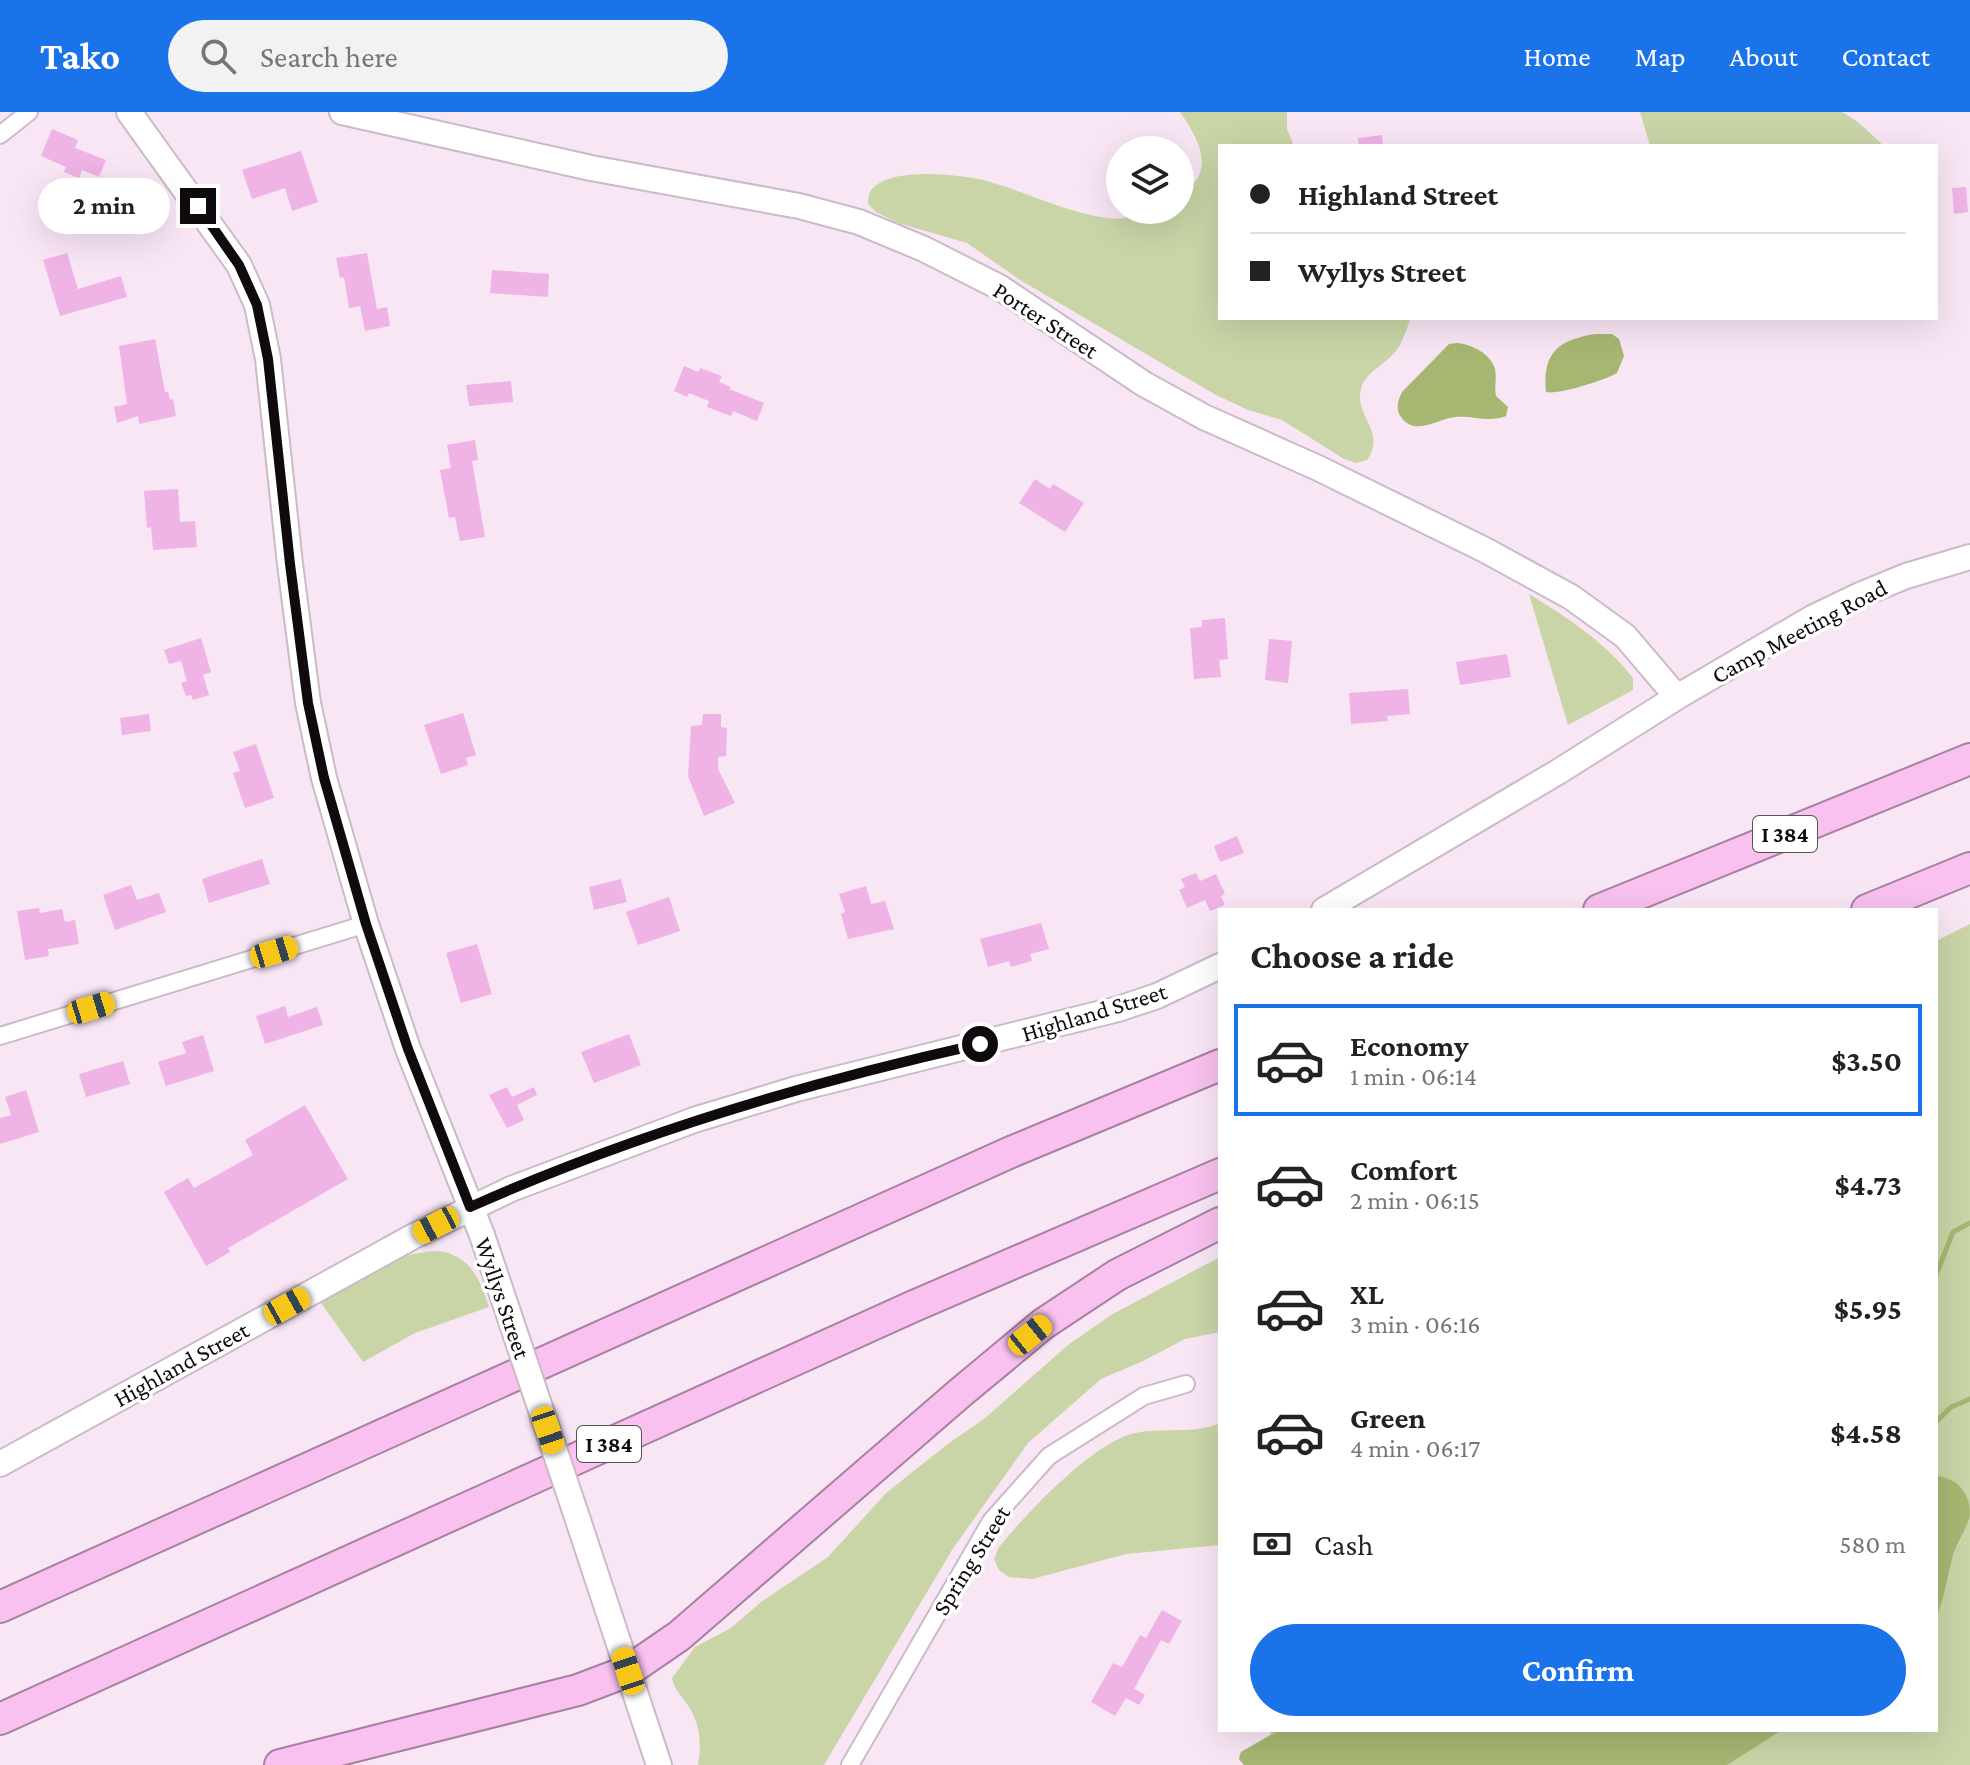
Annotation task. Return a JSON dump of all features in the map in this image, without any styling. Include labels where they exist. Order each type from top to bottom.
[{"type":"highway","name":"I 384","points":[[1604,908],[1970,759]]},
{"type":"highway","points":[[1872,908],[1970,868]]},
{"type":"highway","points":[[0,1607],[1011,1152],[1218,1066]]},
{"type":"highway","name":"I 384","points":[[0,1719],[914,1306],[1218,1175]]},
{"type":"highway","points":[[288,1764],[578,1690],[628,1671],[679,1636],[1043,1324],[1117,1275],[1218,1224]]},
{"type":"street","points":[[0,135],[29,112]]},
{"type":"street","name":"Wyllys Street","points":[[129,112],[231,253],[257,305],[268,359],[308,703],[324,778],[366,924],[411,1059],[509,1315],[659,1765]]},
{"type":"street","name":"Porter Street","points":[[342,112],[591,168],[799,206],[859,222],[924,249],[999,287],[1144,384],[1204,417],[1331,474],[1485,550],[1571,597],[1625,636],[1677,697]]},
{"type":"street","name":"Camp Meeting Road","points":[[1677,697],[1812,618],[1860,595],[1906,576],[1970,557]]},
{"type":"street","points":[[1327,908],[1545,780],[1677,697]]},
{"type":"street","points":[[0,1036],[366,924]]},
{"type":"street","name":"Highland Street","points":[[0,1464],[470,1207],[511,1189],[694,1120],[830,1080],[1118,1009],[1157,996],[1218,967]]},
{"type":"street","name":"Spring Street","points":[[850,1765],[991,1521],[1018,1488],[1049,1456],[1132,1403],[1144,1396],[1186,1384]]},
{"type":"shaded area","points":[[1180,112],[1287,112],[1287,129],[1293,144],[1218,144],[1218,320],[1410,320],[1398,348],[1371,373],[1361,389],[1362,407],[1374,440],[1367,460],[1356,463],[1344,459],[1282,420],[1248,410],[1216,395],[1020,280],[967,243],[898,223],[876,212],[868,204],[870,192],[890,178],[940,174],[983,180],[1075,211],[1106,218],[1106,224],[1194,224],[1194,182],[1202,166],[1199,145]]},
{"type":"shaded area","points":[[1640,112],[1842,112],[1882,144],[1649,144]]},
{"type":"shaded area","points":[[1595,334],[1612,334],[1619,339],[1624,356],[1617,373],[1582,386],[1546,392],[1547,367],[1556,350],[1572,340]]},
{"type":"shaded area","points":[[1458,343],[1481,351],[1490,359],[1496,372],[1496,396],[1508,407],[1506,416],[1493,419],[1455,417],[1419,426],[1407,423],[1398,411],[1402,392],[1449,344]]},
{"type":"shaded area","points":[[1529,594],[1598,641],[1633,678],[1633,690],[1568,725]]},
{"type":"shaded area","points":[[1970,924],[1970,1765],[1244,1765],[1239,1759],[1241,1752],[1270,1732],[1938,1732],[1938,940]]},
{"type":"shaded area","points":[[438,1251],[449,1253],[466,1263],[482,1287],[489,1307],[415,1333],[363,1362],[319,1300],[391,1261]]},
{"type":"shaded area","points":[[1218,1258],[1218,1332],[1185,1339],[1101,1379],[1028,1443],[952,1550],[824,1765],[698,1765],[700,1739],[697,1724],[672,1678],[695,1647],[731,1628],[761,1602],[828,1557],[886,1493],[984,1419],[1068,1345],[1111,1315]]},
{"type":"shaded area","points":[[1218,1424],[1218,1545],[1126,1554],[1032,1579],[1009,1577],[999,1570],[994,1559],[999,1547],[1061,1481],[1100,1450],[1135,1433]]},
{"type":"shaded area","points":[[1938,1477],[1956,1483],[1965,1492],[1970,1514],[1953,1555],[1938,1611]]},
{"type":"shaded area","points":[[1276,1732],[1779,1732],[1727,1765],[1244,1765],[1239,1759],[1241,1752]]},
{"type":"building","points":[[52,129],[78,140],[75,148],[106,160],[99,177],[82,170],[79,178],[64,172],[66,167],[41,156]]},
{"type":"building","points":[[1382,135],[1383,144],[1359,144],[1358,138]]},
{"type":"building","points":[[301,151],[318,202],[292,211],[285,188],[252,199],[242,170]]},
{"type":"building","points":[[1966,187],[1968,212],[1954,214],[1952,188]]},
{"type":"building","points":[[67,253],[78,289],[121,276],[127,297],[60,316],[43,260]]},
{"type":"building","points":[[367,253],[377,309],[387,307],[390,326],[365,331],[360,306],[349,308],[344,277],[340,278],[336,258]]},
{"type":"building","points":[[492,270],[549,274],[548,297],[490,293]]},
{"type":"building","points":[[155,339],[165,392],[168,392],[170,400],[173,399],[176,416],[139,424],[138,416],[117,423],[114,407],[127,404],[119,346]]},
{"type":"building","points":[[684,366],[722,376],[719,382],[731,387],[729,389],[764,403],[757,421],[733,411],[731,416],[707,407],[709,401],[674,391]]},
{"type":"building","points":[[511,381],[513,402],[469,406],[466,385]]},
{"type":"building","points":[[475,440],[478,460],[472,461],[485,537],[460,541],[455,517],[449,518],[440,470],[451,468],[447,445]]},
{"type":"building","points":[[1035,479],[1050,489],[1053,484],[1084,503],[1065,532],[1019,503]]},
{"type":"building","points":[[178,489],[180,522],[195,521],[197,547],[153,550],[151,527],[147,528],[144,491]]},
{"type":"building","points":[[1225,618],[1228,659],[1219,660],[1221,677],[1194,679],[1190,628],[1202,627],[1202,620]]},
{"type":"building","points":[[201,638],[211,672],[203,675],[209,695],[193,700],[191,695],[186,696],[181,683],[187,681],[181,661],[169,664],[164,650]]},
{"type":"building","points":[[1269,639],[1292,641],[1288,683],[1265,680]]},
{"type":"building","points":[[1507,654],[1511,677],[1460,685],[1456,662]]},
{"type":"building","points":[[1408,689],[1410,714],[1387,716],[1388,721],[1351,724],[1349,693]]},
{"type":"building","points":[[463,713],[476,755],[466,758],[468,765],[441,774],[424,725]]},
{"type":"building","points":[[149,714],[151,731],[122,735],[120,718]]},
{"type":"building","points":[[703,714],[721,714],[721,727],[727,728],[726,756],[718,757],[718,769],[735,803],[704,816],[688,776],[691,726],[702,725]]},
{"type":"building","points":[[256,744],[274,798],[245,808],[233,773],[240,771],[233,752]]},
{"type":"building","points":[[1237,836],[1244,853],[1220,862],[1214,846]]},
{"type":"building","points":[[262,859],[270,884],[209,903],[202,879]]},
{"type":"building","points":[[1196,873],[1200,881],[1216,874],[1225,894],[1221,896],[1225,905],[1210,911],[1205,900],[1187,908],[1179,890],[1185,887],[1181,879]]},
{"type":"building","points":[[621,879],[627,902],[594,910],[589,887]]},
{"type":"building","points":[[131,885],[137,900],[159,893],[166,912],[115,930],[103,895]]},
{"type":"building","points":[[866,886],[871,904],[885,901],[894,929],[848,939],[839,894]]},
{"type":"building","points":[[669,897],[680,931],[638,945],[626,912]]},
{"type":"building","points":[[39,908],[40,913],[62,909],[65,922],[75,920],[79,944],[48,949],[49,956],[25,960],[17,911]]},
{"type":"building","points":[[1041,923],[1049,949],[1030,954],[1032,961],[1011,967],[1009,961],[988,967],[980,939]]},
{"type":"building","points":[[477,944],[492,994],[461,1003],[446,953]]},
{"type":"building","points":[[285,1006],[288,1017],[317,1007],[323,1025],[265,1044],[256,1016]]},
{"type":"building","points":[[629,1034],[641,1065],[594,1083],[581,1052]]},
{"type":"building","points":[[203,1035],[214,1071],[166,1086],[158,1062],[186,1053],[182,1042]]},
{"type":"building","points":[[123,1061],[130,1084],[86,1097],[79,1074]]},
{"type":"building","points":[[507,1087],[512,1097],[534,1087],[537,1095],[517,1105],[524,1120],[507,1128],[489,1095]]},
{"type":"building","points":[[26,1090],[39,1132],[0,1144],[0,1118],[11,1115],[5,1097]]},
{"type":"building","points":[[305,1105],[348,1179],[228,1248],[230,1252],[206,1266],[164,1192],[188,1178],[194,1188],[253,1155],[245,1140]]},
{"type":"building","points":[[1162,1610],[1182,1621],[1169,1644],[1161,1640],[1134,1689],[1145,1695],[1139,1705],[1126,1698],[1115,1716],[1091,1702],[1113,1663],[1122,1667],[1140,1635],[1146,1638]]},
{"type":"waterway","points":[[1938,1270],[1953,1232],[1970,1223]]},
{"type":"waterway","points":[[1938,1420],[1951,1407],[1970,1399]]},
{"type":"route","points":[[198,206],[239,265],[257,305],[268,359],[308,703],[324,778],[366,924],[408,1049],[470,1207],[694,1120],[796,1089],[980,1044]]}]
